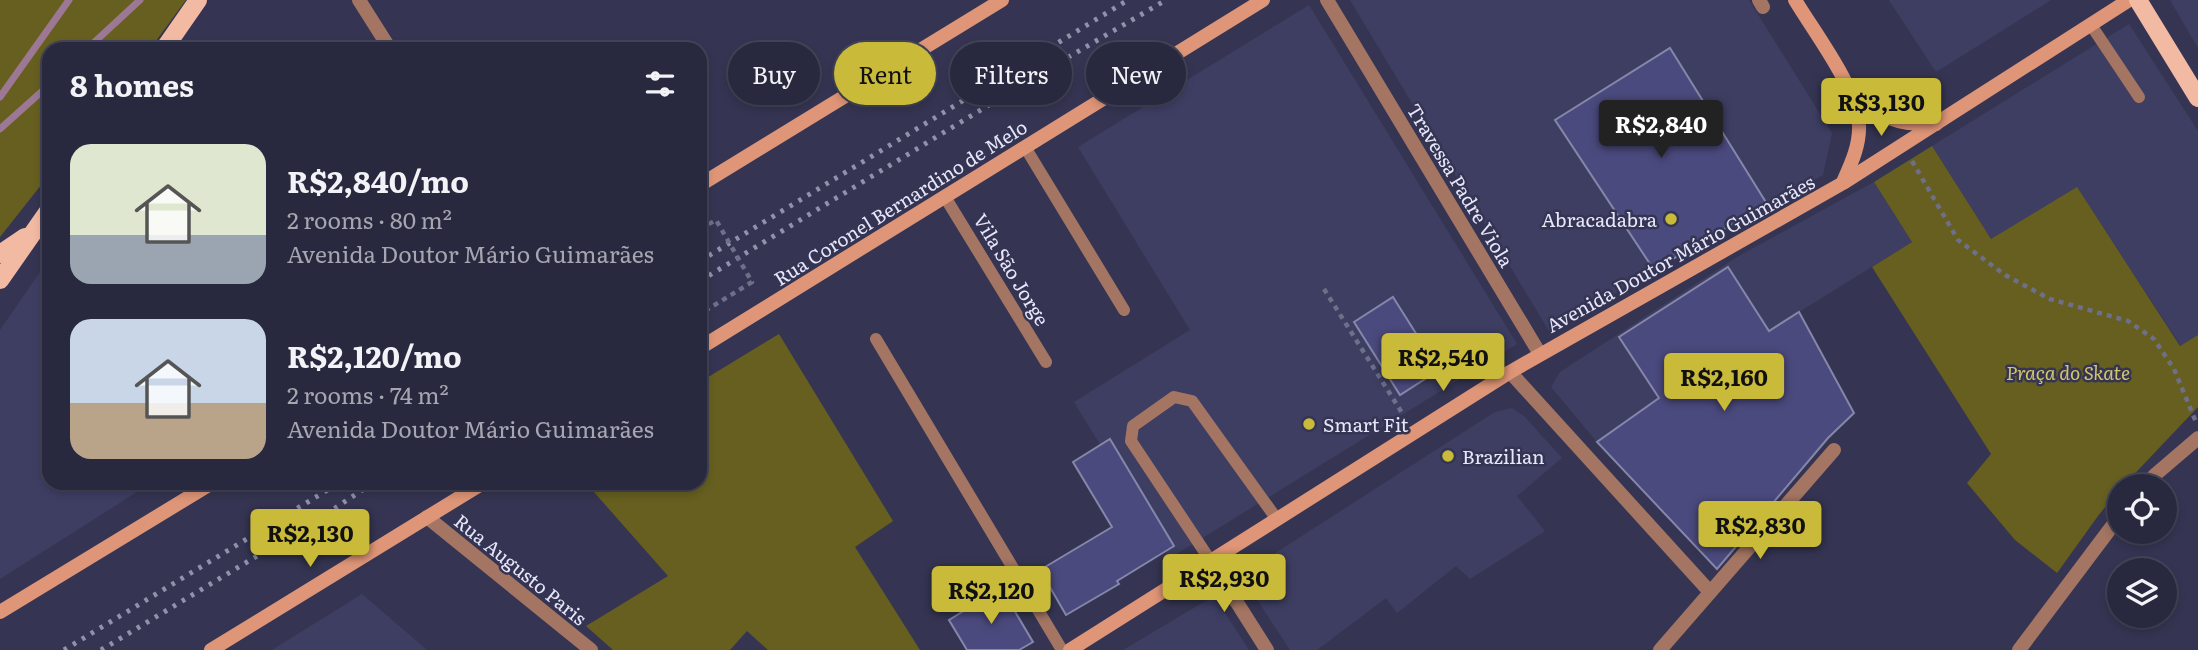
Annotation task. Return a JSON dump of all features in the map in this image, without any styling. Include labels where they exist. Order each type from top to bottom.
[{"type":"main road","points":[[169,42],[198,0]]},
{"type":"main road","points":[[707,181],[1002,0]]},
{"type":"main road","name":"Rua Coronel Bernardino de Melo","points":[[707,344],[1263,0]]},
{"type":"main road","points":[[1795,0],[1848,87],[1859,126],[1857,145],[1843,183]]},
{"type":"main road","name":"Avenida Doutor Mário Guimarães","points":[[1070,650],[1510,372],[1843,183],[2129,0]]},
{"type":"main road","points":[[2138,0],[2198,98]]},
{"type":"main road","points":[[1848,87],[1880,114],[1895,122],[1937,124]]},
{"type":"main road","points":[[0,280],[42,220]]},
{"type":"main road","points":[[0,254],[34,231]]},
{"type":"main road","points":[[0,612],[200,490]]},
{"type":"main road","points":[[211,650],[471,490]]},
{"type":"street","points":[[359,0],[386,42]]},
{"type":"street","name":"Travessa Padre Viola","points":[[1327,0],[1540,354]]},
{"type":"street","points":[[1510,372],[1710,592]]},
{"type":"street","points":[[2156,474],[2198,439]]},
{"type":"street","points":[[1660,650],[1834,450]]},
{"type":"street","name":"Rua Augusto Paris","points":[[427,517],[591,650]]},
{"type":"street","points":[[2019,650],[2107,533]]},
{"type":"street","points":[[1210,560],[1267,650]]},
{"type":"lane","points":[[2091,25],[2139,97]]},
{"type":"lane","points":[[1025,148],[1124,310]]},
{"type":"lane","name":"Vila São Jorge","points":[[945,197],[1046,362]]},
{"type":"lane","points":[[876,339],[1062,650]]},
{"type":"lane","points":[[1210,560],[1130,441],[1133,426],[1174,397],[1192,401],[1276,519]]},
{"type":"path","points":[[1903,145],[1958,240],[2005,275],[2050,299],[2129,321],[2154,339],[2174,369],[2198,426]]},
{"type":"path","points":[[707,225],[716,220],[752,282],[707,310]]},
{"type":"path","points":[[1324,289],[1414,432]]},
{"type":"shaded area","points":[[1350,0],[1749,0],[1832,133],[1823,175],[1549,331]]},
{"type":"shaded area","points":[[1889,0],[2051,0],[1936,72]]},
{"type":"shaded area","points":[[2170,0],[2198,0],[2198,48]]},
{"type":"shaded area","points":[[1309,5],[1517,344],[1170,558],[1074,402],[1190,330],[1078,147],[1146,105],[1186,105],[1186,81]]},
{"type":"shaded area","points":[[2129,24],[2198,131],[2198,335],[2181,346],[2077,188],[1991,239],[1932,146]]},
{"type":"shaded area","points":[[1874,182],[1912,242],[1646,407],[1597,442],[1551,387],[1560,372],[1737,257]]},
{"type":"shaded area","points":[[42,269],[42,490],[140,490],[0,579],[0,330]]},
{"type":"shaded area","points":[[1512,408],[1524,416],[1562,458],[1517,496],[1545,531],[1470,579],[1456,566],[1397,613],[1386,598],[1317,650],[1290,650],[1241,575],[1495,412]]},
{"type":"shaded area","points":[[362,594],[427,650],[272,650]]},
{"type":"shaded area","points":[[1214,596],[1249,650],[1123,650]]},
{"type":"green space","points":[[0,0],[186,0],[155,42],[42,42],[42,184],[0,237]]},
{"type":"green space","name":"Praça do Skate","points":[[1932,146],[1991,239],[2077,187],[2180,346],[2198,335],[2198,407],[2134,474],[2107,474],[2107,505],[2057,573],[2015,540],[1967,483],[1991,454],[1872,267],[1912,242],[1874,182]]},
{"type":"green space","points":[[779,334],[893,521],[855,547],[920,650],[768,650],[747,631],[730,650],[613,650],[586,626],[668,576],[592,490],[707,490],[707,378]]},
{"type":"building","points":[[1670,48],[1767,204],[1654,270],[1555,120]]},
{"type":"building","points":[[1728,267],[1769,331],[1799,312],[1854,413],[1828,438],[1717,569],[1597,442],[1659,398],[1619,337]]},
{"type":"building","points":[[1393,297],[1439,370],[1400,395],[1354,322]]},
{"type":"building","points":[[1110,439],[1174,546],[1117,581],[1119,584],[1066,615],[1040,570],[1112,527],[1073,462]]},
{"type":"building","points":[[1001,588],[1033,642],[1019,650],[967,650],[949,620]]},
{"type":"waterway","points":[[0,97],[69,0]]},
{"type":"waterway","points":[[95,42],[140,0]]},
{"type":"waterway","points":[[0,129],[42,91]]},
{"type":"railway","points":[[707,257],[1128,0]]},
{"type":"railway","points":[[707,277],[1166,0]]},
{"type":"railway","points":[[64,650],[327,490]]},
{"type":"railway","points":[[101,650],[362,490]]},
{"type":"place","name":"Abracadabra","points":[[1671,219]]},
{"type":"place","name":"Smart Fit","points":[[1309,424]]},
{"type":"place","name":"Brazilian","points":[[1448,456]]}]
